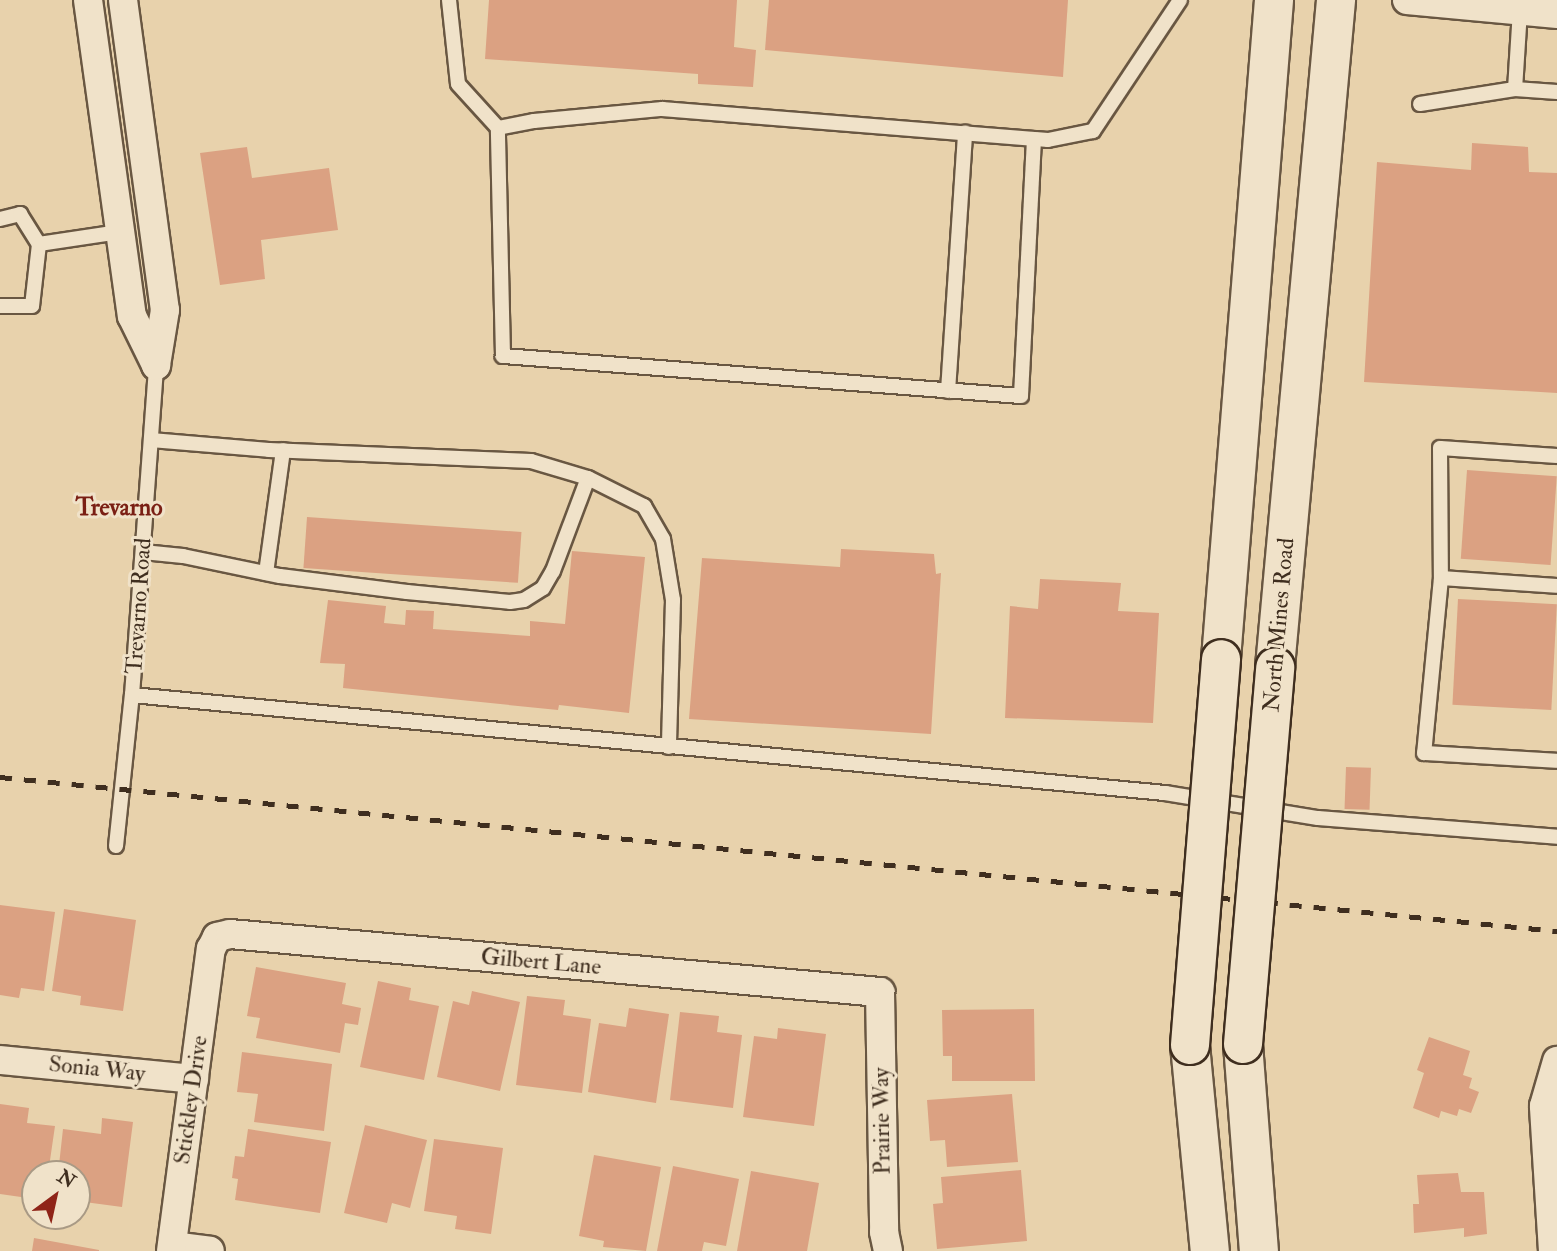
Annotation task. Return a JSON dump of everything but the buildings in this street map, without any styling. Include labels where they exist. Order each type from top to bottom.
[{"type":"main road","points":[[1210,1251],[1190,1045],[1274,0]]},
{"type":"main road","name":"North Mines Road","points":[[1259,1251],[1243,1044],[1336,0]]},
{"type":"street","name":"Trevarno Road","points":[[88,0],[132,316],[156,365]]},
{"type":"street","name":"Trevarno Road","points":[[123,0],[165,310],[156,365]]},
{"type":"street","points":[[1407,0],[1537,9]]},
{"type":"street","name":"Gilbert Lane","points":[[211,949],[217,937],[230,934],[880,992]]},
{"type":"street","name":"Stickley Drive","points":[[172,1249],[211,949]]},
{"type":"street","name":"Prairie Way","points":[[880,992],[884,1232],[888,1251]]},
{"type":"street","name":"Sonia Way","points":[[0,1060],[194,1079]]},
{"type":"street","points":[[1553,1251],[1544,1106],[1556,1062]]},
{"type":"street","points":[[172,1249],[210,1251]]},
{"type":"lane","points":[[449,0],[458,84],[498,128],[503,356],[1021,396],[1034,139]]},
{"type":"lane","points":[[498,128],[534,121],[662,109],[1048,140],[1093,131],[1180,0]]},
{"type":"lane","points":[[1515,89],[1537,9]]},
{"type":"lane","points":[[1420,104],[1515,89],[1557,92]]},
{"type":"lane","points":[[948,391],[965,133]]},
{"type":"lane","points":[[0,219],[19,214],[39,244],[32,306],[0,306]]},
{"type":"lane","points":[[39,244],[120,232]]},
{"type":"lane","name":"Trevarno Road","points":[[116,846],[132,695],[156,365]]},
{"type":"lane","points":[[151,440],[284,450],[531,461],[588,478],[644,506],[663,539],[673,600],[669,747]]},
{"type":"lane","points":[[1557,456],[1440,448],[1441,578],[1424,753],[1557,761]]},
{"type":"lane","points":[[266,573],[284,450]]},
{"type":"lane","points":[[143,552],[183,556],[266,573],[440,595],[510,602],[524,600],[543,588],[553,571],[588,478]]},
{"type":"lane","points":[[1441,578],[1557,586]]},
{"type":"lane","points":[[132,695],[1165,793],[1318,818],[1557,837]]},
{"type":"railway","points":[[0,777],[1557,931]]},
{"type":"district","name":"Trevarno","points":[[119,508]]}]
